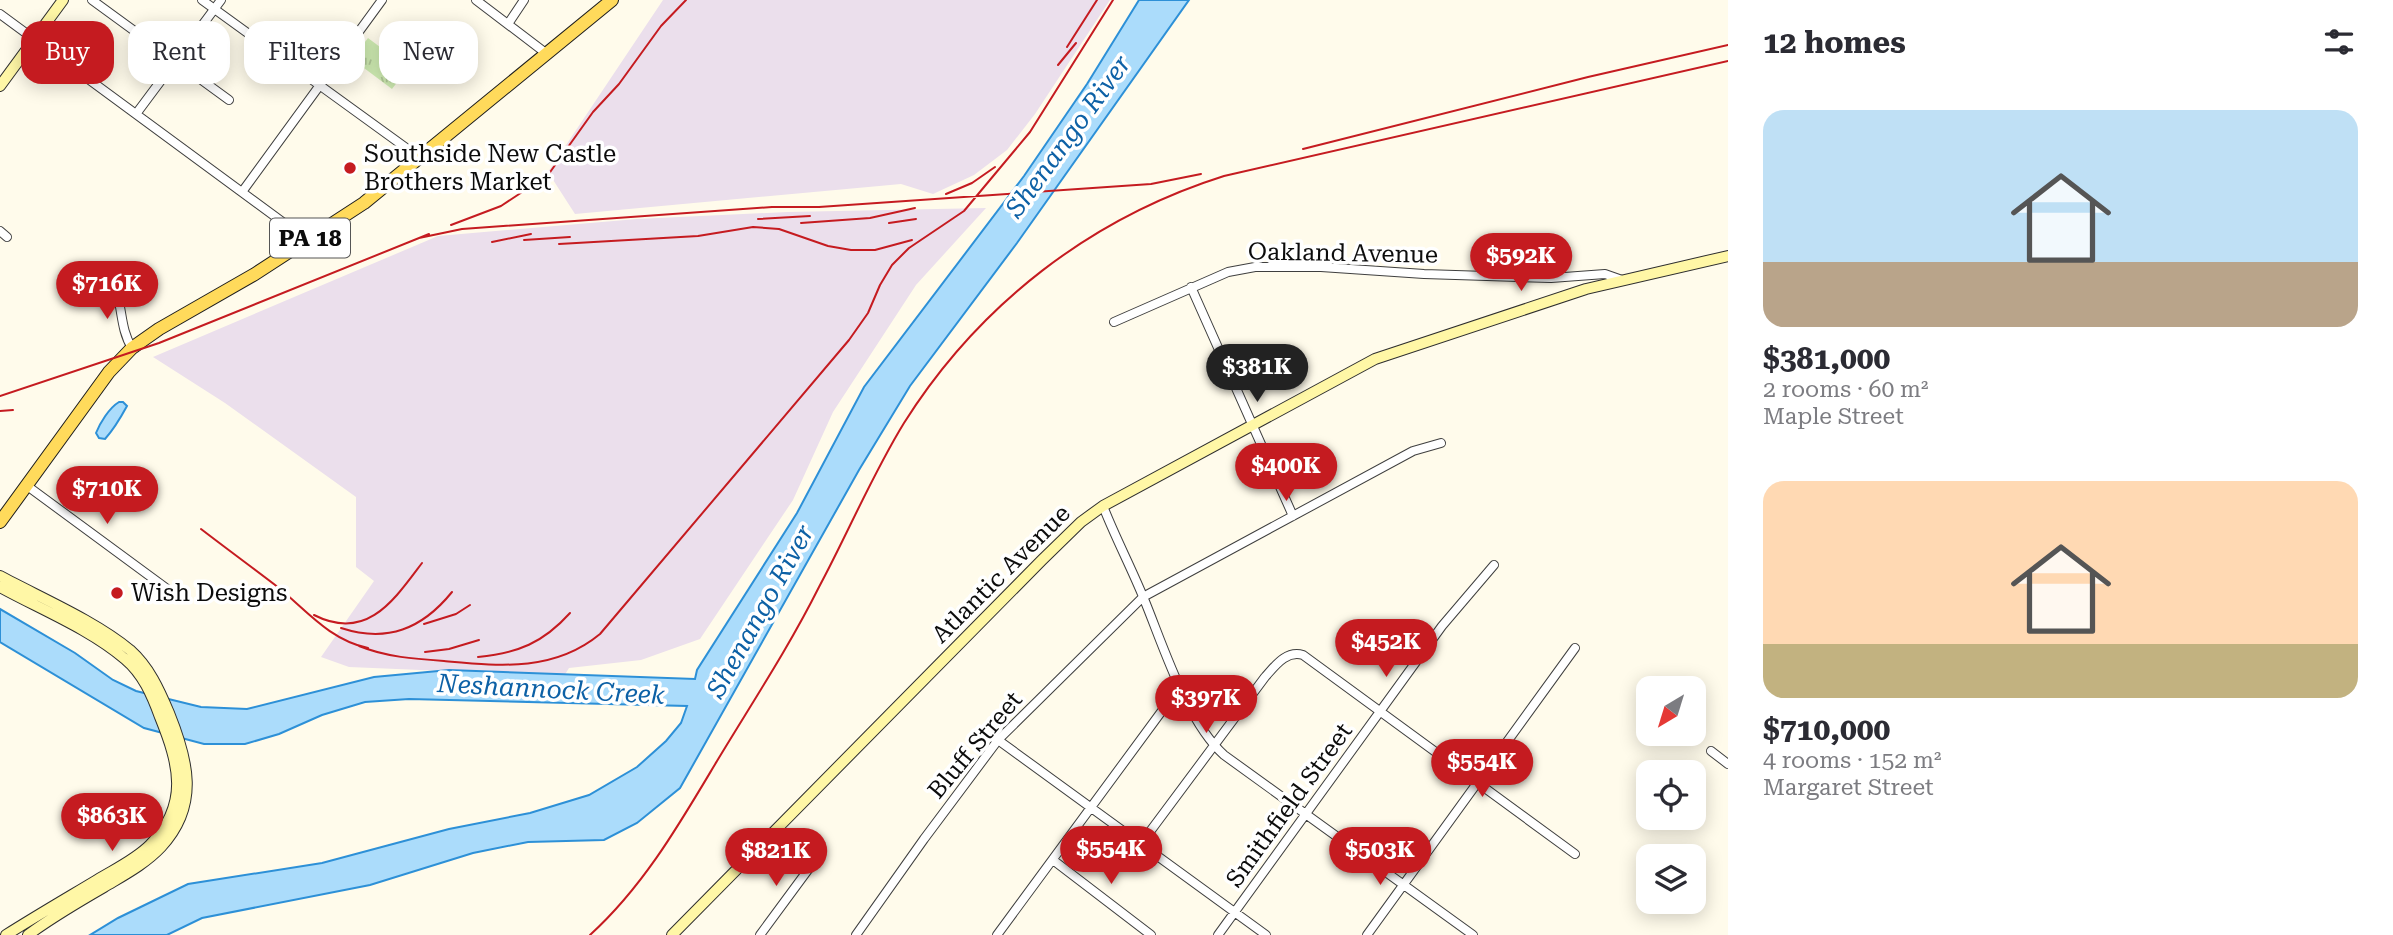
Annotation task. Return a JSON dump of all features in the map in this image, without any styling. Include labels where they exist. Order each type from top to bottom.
[{"type":"main road","name":"PA 18","points":[[0,522],[109,372],[132,348],[149,335],[239,284],[364,203],[612,0]]},
{"type":"street","points":[[47,21],[63,0]]},
{"type":"street","points":[[92,0],[128,27]]},
{"type":"street","points":[[202,0],[420,158]]},
{"type":"street","points":[[205,21],[221,0]]},
{"type":"street","points":[[242,192],[383,0]]},
{"type":"street","points":[[476,0],[547,54]]},
{"type":"street","points":[[508,24],[524,0]]},
{"type":"street","points":[[0,14],[21,29]]},
{"type":"street","points":[[0,86],[21,57]]},
{"type":"street","points":[[95,84],[307,240]]},
{"type":"street","points":[[136,114],[158,84]]},
{"type":"street","points":[[206,84],[229,100]]},
{"type":"street","name":"Atlantic Avenue","points":[[672,935],[1042,560],[1103,506],[1366,363],[1429,339],[1574,293],[1728,256]]},
{"type":"street","name":"Oakland Avenue","points":[[1114,322],[1228,272],[1255,267],[1321,267],[1551,278],[1605,274],[1622,280]]},
{"type":"street","points":[[110,278],[116,289],[124,333],[132,348]]},
{"type":"street","points":[[1191,287],[1293,516]]},
{"type":"street","name":"Bluff Street","points":[[856,935],[998,740],[1143,597],[1413,451],[1441,443]]},
{"type":"street","points":[[26,485],[170,590]]},
{"type":"street","points":[[1103,506],[1181,685],[1204,732],[1215,747],[1473,935]]},
{"type":"street","name":"Smithfield Street","points":[[1218,935],[1442,626],[1494,565]]},
{"type":"street","points":[[0,576],[120,643],[142,662],[154,680],[180,739],[187,771],[187,790],[179,820],[165,843],[143,863],[27,935]]},
{"type":"street","points":[[0,587],[115,651],[135,668],[152,695],[168,735],[177,764],[178,781],[170,817],[157,837],[137,856],[6,935]]},
{"type":"street","points":[[1367,935],[1574,648]]},
{"type":"street","points":[[1140,845],[1265,677],[1283,659],[1294,653],[1303,655],[1575,854]]},
{"type":"street","points":[[997,935],[1181,685]]},
{"type":"street","points":[[998,740],[1266,935]]},
{"type":"street","points":[[1711,751],[1728,764]]},
{"type":"street","points":[[761,935],[816,859]]},
{"type":"street","points":[[1053,860],[1151,935]]},
{"type":"shaded area","points":[[663,0],[1110,0],[1035,114],[1007,150],[974,175],[933,194],[901,184],[575,214],[548,172]]},
{"type":"shaded area","points":[[986,208],[916,285],[833,412],[793,500],[700,639],[641,660],[569,668],[564,676],[349,667],[321,657],[374,581],[356,567],[356,497],[225,403],[153,357],[438,236],[637,219],[788,212]]},
{"type":"green space","points":[[368,38],[379,46],[379,79],[365,69],[365,42]]},
{"type":"water","points":[[1139,0],[1189,0],[1017,243],[910,386],[859,470],[680,788],[637,823],[604,840],[528,842],[473,853],[370,885],[202,918],[167,935],[90,935],[118,918],[188,884],[322,863],[449,829],[530,813],[589,795],[637,767],[666,741],[681,723],[687,706],[409,699],[365,702],[245,744],[204,744],[144,728],[0,642],[0,609],[75,653],[113,680],[136,691],[201,707],[247,709],[374,677],[449,670],[695,679],[697,670],[797,513],[864,387],[1024,176],[1087,84]]},
{"type":"water","points":[[119,402],[127,406],[125,410],[105,439],[99,438],[96,433],[100,425],[108,412]]},
{"type":"railway","points":[[451,225],[501,206],[548,175],[593,112],[619,84],[661,26],[686,0]]},
{"type":"railway","points":[[1067,47],[1097,0]]},
{"type":"railway","points":[[359,646],[411,658],[506,665],[545,661],[564,655],[600,634],[849,340],[868,313],[892,265],[909,248],[964,211],[1030,132],[1113,0]]},
{"type":"railway","points":[[1058,65],[1076,43]]},
{"type":"railway","points":[[1303,149],[1588,77],[1728,45]]},
{"type":"railway","points":[[590,935],[627,896],[660,853],[770,675],[830,567],[881,463],[904,423],[934,380],[967,340],[1003,304],[1042,271],[1084,241],[1128,216],[1175,194],[1224,176],[1728,61]]},
{"type":"railway","points":[[946,194],[972,183],[995,167]]},
{"type":"railway","points":[[419,238],[462,229],[1151,184],[1201,174]]},
{"type":"railway","points":[[801,223],[870,218],[915,208]]},
{"type":"railway","points":[[758,219],[810,216]]},
{"type":"railway","points":[[889,223],[916,219]]},
{"type":"railway","points":[[559,244],[698,236],[753,227],[779,229],[828,246],[851,250],[875,250],[912,240]]},
{"type":"railway","points":[[0,396],[159,343],[429,234]]},
{"type":"railway","points":[[492,242],[531,234]]},
{"type":"railway","points":[[524,240],[570,237]]},
{"type":"railway","points":[[0,411],[13,410]]},
{"type":"railway","points":[[201,529],[279,588],[331,632],[368,648]]},
{"type":"railway","points":[[314,615],[333,622],[364,620],[389,603],[422,563]]},
{"type":"railway","points":[[341,628],[374,634],[402,630],[428,615],[452,592]]},
{"type":"railway","points":[[424,624],[456,614],[470,605]]},
{"type":"railway","points":[[478,657],[505,653],[529,645],[550,632],[570,613]]},
{"type":"railway","points":[[425,652],[449,649],[479,640]]},
{"type":"place","name":"Southside New Castle Brothers Market","points":[[350,168]]},
{"type":"place","name":"Wish Designs","points":[[117,593]]},
{"type":"water label","name":"Shenango River","points":[[1068,136]]},
{"type":"water label","name":"Shenango River","points":[[760,611]]},
{"type":"water label","name":"Neshannock Creek","points":[[551,689]]}]
